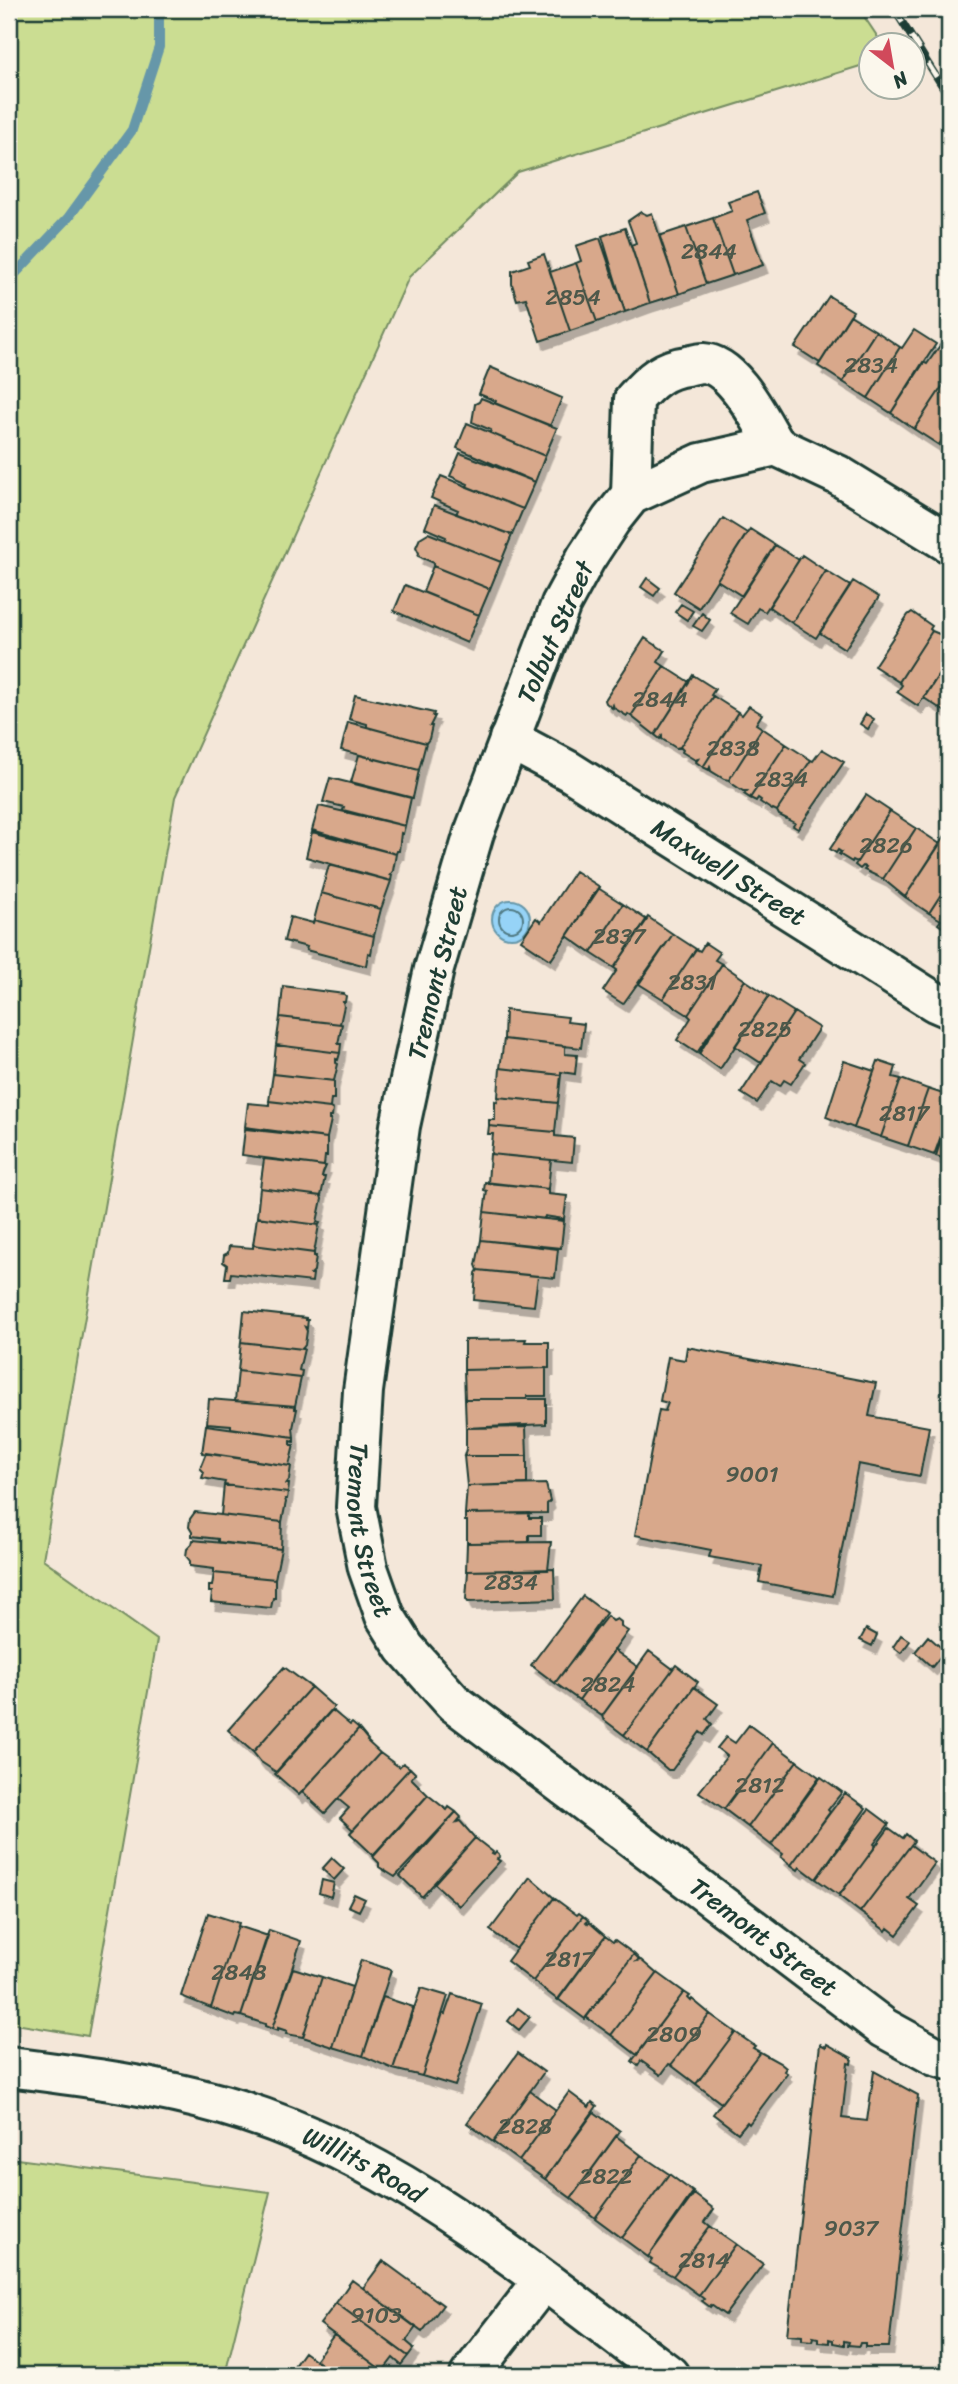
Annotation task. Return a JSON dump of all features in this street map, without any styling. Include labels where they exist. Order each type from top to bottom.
[{"type":"street","points":[[631,495],[634,398],[652,379],[672,368],[705,363],[727,373],[746,396],[776,446],[838,474],[949,543]]},
{"type":"street","name":"Tolbut Street","points":[[509,739],[561,604],[586,558],[631,495],[701,463],[776,446]]},
{"type":"street","name":"Maxwell Street","points":[[509,739],[569,771],[923,995],[949,1008]]},
{"type":"street","name":"Tremont Street","points":[[509,739],[474,833],[434,969],[400,1126],[363,1391],[359,1438],[356,1507],[368,1567],[385,1616],[405,1648],[453,1702],[884,2028],[935,2056],[949,2060]]},
{"type":"street","name":"Willits Road","points":[[9,2067],[138,2086],[223,2105],[311,2136],[401,2182],[483,2235],[668,2375]]},
{"type":"street","points":[[470,2375],[543,2281]]},
{"type":"green space","points":[[9,9],[859,9],[874,32],[856,32],[856,67],[518,172],[409,277],[175,797],[43,1559],[157,1640],[88,2036],[9,2023]]},
{"type":"green space","points":[[9,2158],[270,2192],[225,2375],[9,2375]]},
{"type":"water","points":[[511,900],[524,906],[530,919],[524,932],[511,938],[498,932],[492,919],[498,906]]},
{"type":"building","points":[[757,192],[765,213],[747,220],[763,265],[733,275],[713,218],[732,211],[728,202]]},
{"type":"building","points":[[641,212],[647,215],[652,213],[679,294],[650,303],[631,245],[636,243],[628,221]]},
{"type":"building","points":[[713,218],[733,275],[706,284],[686,227]]},
{"type":"building","points":[[686,227],[706,284],[679,294],[659,236]]},
{"type":"building","points":[[625,228],[650,303],[625,312],[602,236]]},
{"type":"building","points":[[600,238],[625,312],[597,322],[576,263],[581,261],[576,246]]},
{"type":"building","points":[[544,254],[570,331],[540,341],[526,298],[517,300],[512,284],[512,271],[530,265],[528,260]]},
{"type":"building","points":[[576,263],[597,322],[570,331],[550,272]]},
{"type":"building","points":[[829,296],[853,311],[820,363],[795,347]]},
{"type":"building","points":[[850,315],[876,331],[843,382],[818,366]]},
{"type":"building","points":[[914,330],[936,344],[891,413],[868,398]]},
{"type":"building","points":[[876,331],[900,347],[868,398],[843,382]]},
{"type":"building","points":[[941,344],[949,350],[948,378],[914,429],[891,413],[923,362],[927,364]]},
{"type":"building","points":[[490,367],[562,398],[550,426],[479,394]]},
{"type":"building","points":[[948,378],[949,429],[939,445],[914,429]]},
{"type":"building","points":[[481,398],[557,428],[545,456],[490,433],[491,430],[472,422],[475,404]]},
{"type":"building","points":[[467,423],[545,456],[535,482],[457,448]]},
{"type":"building","points":[[949,429],[949,452],[939,445]]},
{"type":"building","points":[[460,453],[535,482],[523,509],[467,487],[468,484],[450,476]]},
{"type":"building","points":[[441,476],[523,509],[512,535],[456,514],[458,510],[431,498]]},
{"type":"building","points":[[434,505],[512,535],[501,562],[445,540],[446,537],[425,528]]},
{"type":"building","points":[[723,518],[747,533],[699,608],[674,592]]},
{"type":"building","points":[[750,529],[775,545],[742,596],[717,580]]},
{"type":"building","points":[[428,533],[501,562],[490,589],[433,566],[434,563],[418,556],[416,547],[420,538]]},
{"type":"building","points":[[775,545],[799,560],[765,612],[758,608],[748,624],[730,613]]},
{"type":"building","points":[[802,555],[826,571],[792,623],[769,607]]},
{"type":"building","points":[[433,566],[490,589],[479,615],[423,592]]},
{"type":"building","points":[[826,571],[850,586],[816,638],[792,623]]},
{"type":"building","points":[[647,578],[660,588],[654,596],[641,587]]},
{"type":"building","points":[[853,581],[879,597],[845,649],[820,633]]},
{"type":"building","points":[[405,585],[479,615],[467,643],[394,611]]},
{"type":"building","points":[[681,604],[693,611],[687,620],[675,612]]},
{"type":"building","points":[[912,612],[932,626],[932,631],[899,682],[874,666]]},
{"type":"building","points":[[702,613],[710,620],[702,631],[693,626]]},
{"type":"building","points":[[932,631],[949,638],[949,659],[918,706],[897,692],[902,685],[899,682]]},
{"type":"building","points":[[645,638],[665,651],[658,662],[664,666],[631,716],[627,716],[613,705],[612,708],[605,700]]},
{"type":"building","points":[[949,659],[949,711],[947,713],[924,698]]},
{"type":"building","points":[[664,666],[689,682],[655,735],[631,716]]},
{"type":"building","points":[[693,675],[715,689],[680,747],[676,748],[662,739],[662,736],[660,739],[655,735]]},
{"type":"building","points":[[355,695],[434,713],[429,739],[426,743],[367,727],[367,724],[349,719]]},
{"type":"building","points":[[713,696],[738,712],[703,767],[696,762],[698,759],[695,760],[682,752],[680,747]]},
{"type":"building","points":[[749,706],[762,714],[756,724],[762,728],[729,780],[724,779],[711,771],[710,767],[709,770],[703,767],[738,712],[742,715]]},
{"type":"building","points":[[866,714],[874,719],[868,729],[860,724]]},
{"type":"building","points":[[348,722],[426,743],[419,770],[341,750]]},
{"type":"building","points":[[762,728],[786,744],[750,798],[744,794],[747,791],[729,780]]},
{"type":"building","points":[[786,744],[811,760],[777,811],[760,802],[758,798],[756,801],[750,798]]},
{"type":"building","points":[[822,749],[844,762],[798,829],[793,826],[795,823],[779,815],[777,811],[811,760],[813,761]]},
{"type":"building","points":[[359,755],[419,770],[413,798],[351,782]]},
{"type":"building","points":[[330,778],[411,798],[405,826],[323,802]]},
{"type":"building","points":[[866,795],[890,811],[857,862],[852,862],[839,854],[841,852],[838,850],[836,853],[830,849]]},
{"type":"building","points":[[319,806],[405,826],[403,834],[401,833],[399,851],[396,854],[312,830]]},
{"type":"building","points":[[890,811],[916,828],[883,879],[864,870],[866,868],[863,866],[860,869],[855,865]]},
{"type":"building","points":[[916,828],[940,844],[905,897],[883,879]]},
{"type":"building","points":[[948,831],[949,882],[929,913],[905,897]]},
{"type":"building","points":[[312,832],[396,854],[391,881],[306,857]]},
{"type":"building","points":[[329,865],[391,881],[381,909],[321,893]]},
{"type":"building","points":[[575,871],[600,887],[551,960],[521,940],[536,918],[541,922]]},
{"type":"building","points":[[949,882],[949,932],[938,924],[941,920],[929,913]]},
{"type":"building","points":[[598,888],[623,904],[591,953],[567,936]]},
{"type":"building","points":[[321,893],[381,909],[374,936],[314,920]]},
{"type":"building","points":[[623,904],[647,920],[614,968],[591,953]]},
{"type":"building","points":[[290,917],[313,923],[314,920],[374,936],[366,966],[306,950],[307,947],[284,941]]},
{"type":"building","points":[[648,917],[673,934],[623,1004],[603,991],[617,970],[614,968]]},
{"type":"building","points":[[673,934],[696,949],[663,999],[639,984]]},
{"type":"building","points":[[705,943],[720,953],[715,960],[722,964],[688,1015],[663,999],[696,949],[700,951]]},
{"type":"building","points":[[722,964],[745,980],[697,1053],[677,1040],[691,1018],[688,1015]]},
{"type":"building","points":[[745,980],[769,996],[720,1069],[699,1054]]},
{"type":"building","points":[[283,986],[344,994],[346,996],[340,1024],[280,1017]]},
{"type":"building","points":[[769,996],[794,1012],[761,1063],[735,1046]]},
{"type":"building","points":[[505,1010],[568,1017],[567,1022],[584,1024],[581,1048],[504,1039]]},
{"type":"building","points":[[794,1012],[819,1028],[799,1059],[805,1063],[791,1084],[784,1080],[780,1086],[772,1081],[757,1103],[741,1093]]},
{"type":"building","points":[[280,1017],[342,1024],[338,1044],[341,1044],[340,1053],[276,1045]]},
{"type":"building","points":[[504,1039],[565,1046],[565,1054],[577,1055],[575,1074],[561,1072],[561,1075],[500,1068]]},
{"type":"building","points":[[276,1045],[340,1053],[338,1060],[336,1059],[338,1064],[334,1081],[273,1074]]},
{"type":"building","points":[[844,1061],[874,1071],[854,1128],[826,1117]]},
{"type":"building","points":[[878,1061],[896,1067],[893,1077],[901,1079],[881,1137],[854,1128]]},
{"type":"building","points":[[500,1068],[561,1075],[558,1103],[498,1097]]},
{"type":"building","points":[[273,1074],[334,1081],[334,1099],[331,1099],[330,1108],[269,1101]]},
{"type":"building","points":[[901,1079],[928,1089],[908,1146],[881,1137]]},
{"type":"building","points":[[928,1089],[949,1096],[949,1114],[934,1155],[908,1146]]},
{"type":"building","points":[[498,1097],[558,1103],[555,1132],[489,1126],[489,1120],[495,1120],[495,1101],[497,1102]]},
{"type":"building","points":[[269,1101],[330,1108],[333,1110],[332,1117],[329,1117],[331,1120],[327,1138],[245,1127],[248,1103],[269,1105]]},
{"type":"building","points":[[949,1116],[949,1160],[936,1156]]},
{"type":"building","points":[[489,1126],[555,1132],[555,1136],[574,1138],[572,1162],[491,1154],[493,1134],[488,1134]]},
{"type":"building","points":[[245,1129],[327,1138],[324,1166],[242,1155]]},
{"type":"building","points":[[490,1154],[551,1160],[548,1189],[488,1183]]},
{"type":"building","points":[[264,1159],[326,1166],[322,1177],[325,1177],[321,1196],[260,1188]]},
{"type":"building","points":[[485,1182],[548,1189],[548,1194],[567,1196],[564,1219],[484,1212],[487,1191],[484,1190]]},
{"type":"building","points":[[260,1188],[321,1196],[317,1222],[319,1225],[257,1217]]},
{"type":"building","points":[[484,1212],[564,1221],[561,1248],[481,1240]]},
{"type":"building","points":[[257,1217],[319,1225],[314,1253],[253,1245]]},
{"type":"building","points":[[481,1240],[558,1249],[555,1278],[478,1270],[476,1265]]},
{"type":"building","points":[[253,1245],[314,1253],[316,1256],[311,1274],[312,1282],[231,1273],[230,1278],[225,1278],[227,1265],[223,1262],[229,1246],[253,1248]]},
{"type":"building","points":[[478,1270],[538,1276],[534,1306],[474,1300]]},
{"type":"building","points":[[244,1311],[306,1318],[305,1345],[302,1349],[241,1342]]},
{"type":"building","points":[[526,1339],[525,1342],[549,1342],[549,1368],[464,1370],[464,1340]]},
{"type":"building","points":[[241,1342],[304,1349],[299,1370],[302,1371],[301,1378],[238,1371]]},
{"type":"building","points":[[687,1347],[876,1383],[869,1416],[929,1427],[920,1476],[858,1464],[833,1596],[759,1582],[762,1566],[709,1557],[711,1550],[635,1535],[659,1410],[665,1411],[668,1403],[660,1401],[668,1357],[685,1360]]},
{"type":"building","points":[[546,1368],[546,1396],[527,1396],[527,1399],[465,1399],[464,1370]]},
{"type":"building","points":[[238,1371],[301,1378],[295,1406],[235,1401]]},
{"type":"building","points":[[209,1399],[295,1406],[294,1437],[207,1423]]},
{"type":"building","points":[[465,1399],[546,1399],[546,1424],[466,1428]]},
{"type":"building","points":[[206,1425],[294,1437],[294,1442],[291,1441],[291,1445],[294,1445],[289,1466],[202,1453]]},
{"type":"building","points":[[526,1427],[527,1456],[464,1456],[466,1428]]},
{"type":"building","points":[[206,1453],[291,1466],[286,1484],[289,1484],[288,1493],[224,1485],[225,1482],[202,1478],[204,1472],[200,1468]]},
{"type":"building","points":[[464,1456],[527,1456],[527,1484],[467,1486]]},
{"type":"building","points":[[546,1484],[550,1501],[547,1504],[547,1513],[465,1514],[467,1486]]},
{"type":"building","points":[[224,1485],[288,1493],[282,1522],[221,1515]]},
{"type":"building","points":[[195,1512],[282,1522],[281,1549],[218,1542],[218,1539],[192,1536],[190,1519]]},
{"type":"building","points":[[529,1513],[529,1518],[541,1518],[541,1535],[529,1535],[529,1542],[467,1543],[465,1514]]},
{"type":"building","points":[[193,1540],[281,1549],[275,1579],[214,1573],[214,1569],[190,1566],[186,1556]]},
{"type":"building","points":[[551,1542],[548,1570],[466,1571],[467,1543]]},
{"type":"building","points":[[554,1569],[555,1599],[468,1602],[466,1599],[468,1571]]},
{"type":"building","points":[[214,1573],[275,1579],[275,1598],[271,1608],[211,1602],[212,1592],[209,1592],[209,1586],[212,1586]]},
{"type":"building","points":[[583,1596],[606,1613],[555,1683],[531,1665]]},
{"type":"building","points":[[607,1616],[613,1621],[617,1619],[621,1622],[621,1627],[628,1631],[579,1700],[555,1683]]},
{"type":"building","points":[[866,1629],[877,1635],[872,1646],[860,1640]]},
{"type":"building","points":[[901,1635],[910,1641],[901,1653],[893,1647]]},
{"type":"building","points":[[928,1636],[945,1651],[932,1667],[915,1652]]},
{"type":"building","points":[[614,1650],[638,1667],[602,1716],[579,1700]]},
{"type":"building","points":[[649,1651],[673,1669],[624,1735],[602,1716]]},
{"type":"building","points":[[676,1665],[698,1682],[647,1752],[624,1735]]},
{"type":"building","points":[[284,1667],[311,1687],[253,1752],[228,1730]]},
{"type":"building","points":[[311,1687],[334,1707],[276,1772],[261,1762],[253,1752]]},
{"type":"building","points":[[694,1687],[718,1704],[707,1719],[712,1724],[704,1735],[700,1732],[672,1770],[668,1770],[647,1752]]},
{"type":"building","points":[[332,1710],[359,1729],[299,1795],[275,1774]]},
{"type":"building","points":[[749,1725],[773,1743],[724,1809],[699,1792],[727,1756],[717,1748],[726,1737],[735,1743]]},
{"type":"building","points":[[359,1729],[380,1753],[325,1813],[302,1792]]},
{"type":"building","points":[[773,1743],[797,1761],[748,1827],[724,1809]]},
{"type":"building","points":[[380,1753],[399,1767],[403,1763],[410,1768],[353,1830],[340,1818],[349,1808],[338,1799]]},
{"type":"building","points":[[797,1761],[819,1777],[771,1845],[748,1827]]},
{"type":"building","points":[[410,1768],[416,1774],[411,1778],[428,1795],[373,1855],[350,1833]]},
{"type":"building","points":[[821,1777],[842,1792],[791,1865],[781,1857],[783,1854],[771,1845]]},
{"type":"building","points":[[845,1793],[866,1808],[816,1879],[800,1867],[798,1870],[791,1865]]},
{"type":"building","points":[[428,1795],[447,1810],[449,1807],[456,1812],[395,1877],[379,1867],[373,1857]]},
{"type":"building","points":[[869,1809],[889,1824],[839,1895],[816,1879]]},
{"type":"building","points":[[456,1812],[461,1817],[457,1822],[460,1821],[475,1838],[422,1897],[400,1876]]},
{"type":"building","points":[[889,1828],[903,1838],[906,1834],[914,1841],[860,1912],[839,1896]]},
{"type":"building","points":[[475,1838],[493,1852],[492,1854],[496,1852],[500,1861],[459,1906],[434,1883]]},
{"type":"building","points":[[911,1845],[935,1863],[909,1899],[919,1906],[897,1935],[888,1928],[886,1931],[860,1912]]},
{"type":"building","points":[[332,1858],[344,1869],[334,1880],[322,1869]]},
{"type":"building","points":[[530,1877],[554,1898],[516,1949],[490,1930]]},
{"type":"building","points":[[322,1880],[334,1883],[331,1897],[319,1893]]},
{"type":"building","points":[[354,1894],[365,1899],[359,1911],[348,1906]]},
{"type":"building","points":[[554,1898],[577,1915],[579,1913],[583,1916],[533,1981],[507,1961]]},
{"type":"building","points":[[208,1913],[239,1923],[211,2008],[181,1996]]},
{"type":"building","points":[[583,1916],[588,1920],[588,1924],[589,1922],[605,1936],[558,2000],[533,1981]]},
{"type":"building","points":[[238,1926],[268,1936],[241,2016],[235,2017],[211,2008]]},
{"type":"building","points":[[269,1930],[301,1941],[272,2029],[241,2016]]},
{"type":"building","points":[[605,1936],[634,1954],[585,2019],[558,1999]]},
{"type":"building","points":[[634,1954],[639,1959],[637,1961],[641,1960],[657,1974],[611,2035],[586,2017]]},
{"type":"building","points":[[361,1960],[391,1970],[363,2056],[333,2047]]},
{"type":"building","points":[[293,1968],[322,1977],[303,2037],[286,2034],[287,2031],[278,2028],[278,2031],[272,2029]]},
{"type":"building","points":[[658,1973],[684,1992],[637,2055],[611,2035]]},
{"type":"building","points":[[322,1977],[352,1987],[333,2047],[303,2037]]},
{"type":"building","points":[[421,1988],[448,1996],[422,2076],[393,2069]]},
{"type":"building","points":[[684,1992],[690,1996],[688,1998],[691,2001],[692,1999],[710,2014],[661,2075],[641,2061],[638,2066],[632,2061]]},
{"type":"building","points":[[452,1994],[482,2004],[455,2086],[422,2076]]},
{"type":"building","points":[[383,1997],[413,2007],[393,2069],[363,2056]]},
{"type":"building","points":[[518,2008],[530,2017],[519,2030],[508,2021]]},
{"type":"building","points":[[710,2014],[735,2032],[696,2084],[671,2065]]},
{"type":"building","points":[[735,2032],[760,2052],[721,2103],[696,2084]]},
{"type":"building","points":[[820,2044],[826,2047],[827,2044],[852,2058],[851,2064],[848,2063],[842,2118],[867,2121],[874,2071],[918,2095],[889,2347],[865,2347],[865,2343],[860,2343],[859,2346],[848,2345],[849,2342],[844,2341],[844,2345],[833,2343],[833,2340],[829,2339],[829,2343],[818,2342],[818,2338],[813,2337],[812,2341],[802,2340],[802,2336],[787,2335]]},
{"type":"building","points":[[760,2052],[780,2063],[787,2073],[749,2124],[747,2122],[738,2133],[713,2114]]},
{"type":"building","points":[[518,2053],[544,2072],[493,2142],[467,2123]]},
{"type":"building","points":[[530,2091],[556,2110],[519,2161],[493,2142]]},
{"type":"building","points":[[569,2092],[589,2107],[592,2102],[597,2106],[545,2179],[519,2161]]},
{"type":"building","points":[[594,2112],[620,2131],[571,2198],[545,2179]]},
{"type":"building","points":[[616,2136],[641,2155],[595,2218],[571,2198]]},
{"type":"building","points":[[641,2155],[669,2174],[622,2238],[595,2218]]},
{"type":"building","points":[[669,2174],[693,2192],[648,2257],[622,2238]]},
{"type":"building","points":[[694,2194],[714,2209],[705,2222],[710,2226],[673,2276],[650,2263],[652,2260],[648,2257]]},
{"type":"building","points":[[710,2226],[736,2244],[699,2295],[673,2276]]},
{"type":"building","points":[[736,2244],[763,2264],[725,2315],[702,2301],[704,2299],[699,2295]]},
{"type":"building","points":[[383,2261],[443,2305],[422,2332],[363,2288]]},
{"type":"building","points":[[352,2280],[416,2327],[406,2341],[414,2348],[408,2356],[336,2303]]},
{"type":"building","points":[[336,2303],[408,2356],[401,2365],[393,2358],[383,2371],[320,2324]]},
{"type":"building","points":[[334,2335],[383,2371],[380,2375],[336,2375],[315,2360]]},
{"type":"building","points":[[304,2352],[336,2375],[299,2375],[291,2370]]},
{"type":"building","points":[[949,2363],[949,2375],[919,2375]]},
{"type":"waterway","points":[[9,293],[13,276],[68,218],[132,130],[159,47],[159,9]]},
{"type":"waterway","points":[[559,9],[566,12],[605,9]]},
{"type":"railway","points":[[894,9],[949,97]]}]
